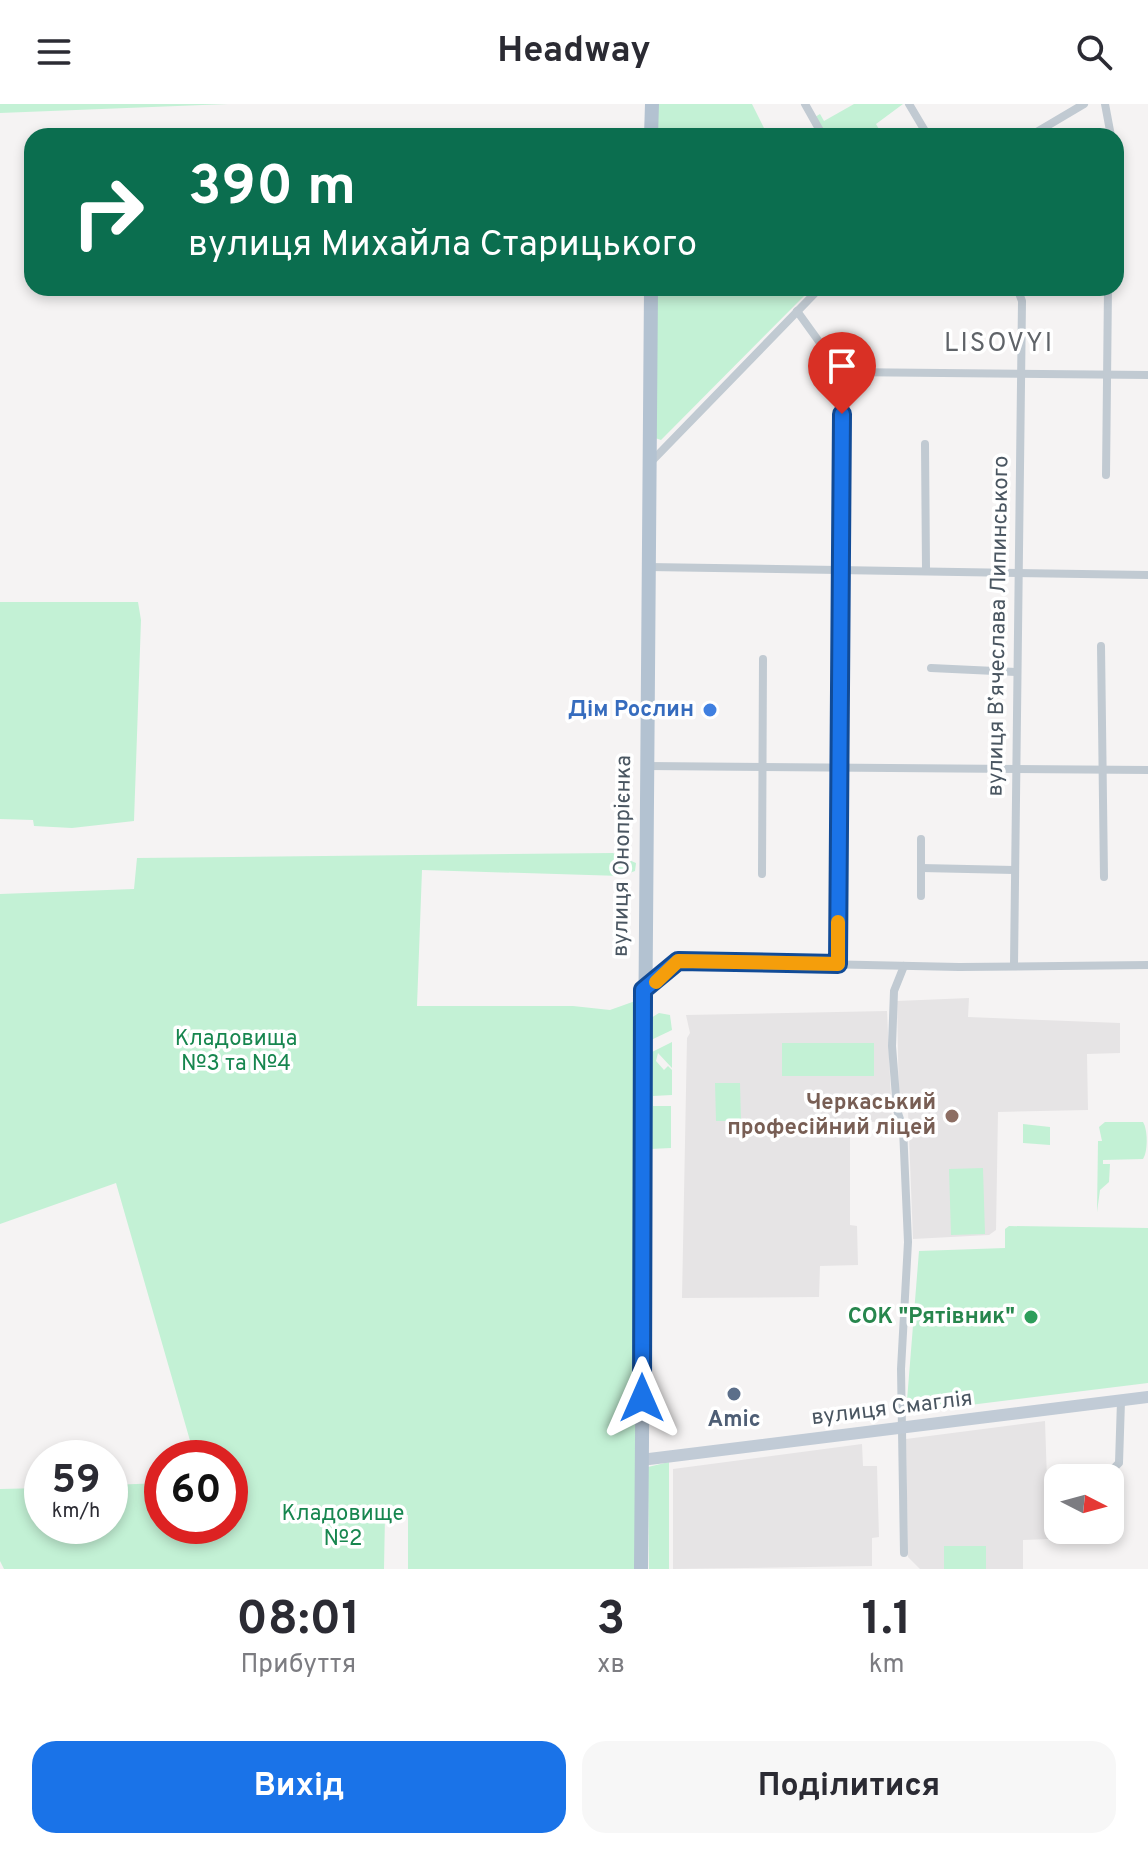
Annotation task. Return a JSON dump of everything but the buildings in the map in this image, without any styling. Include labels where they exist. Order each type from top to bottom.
[{"type":"main road","points":[[651,128],[652,104]]},
{"type":"main road","name":"вулиця Онопрієнка","points":[[641,1569],[643,990],[651,296]]},
{"type":"street","points":[[805,104],[818,128]]},
{"type":"street","points":[[909,104],[923,128]]},
{"type":"street","points":[[1044,128],[1084,104]]},
{"type":"street","points":[[1105,104],[1110,128]]},
{"type":"street","points":[[648,465],[812,296]]},
{"type":"street","name":"вулиця Вʼячеслава Липинського","points":[[1014,965],[1020,296]]},
{"type":"street","points":[[1106,475],[1108,296]]},
{"type":"street","points":[[797,311],[841,372],[838,964]]},
{"type":"street","points":[[841,372],[1020,371],[1148,375]]},
{"type":"street","points":[[925,444],[926,569]]},
{"type":"street","points":[[648,567],[926,569],[1148,575]]},
{"type":"street","points":[[1101,646],[1104,877]]},
{"type":"street","points":[[762,874],[765,768],[763,659]]},
{"type":"street","points":[[931,668],[1016,672]]},
{"type":"street","points":[[646,766],[1148,770]]},
{"type":"street","points":[[921,839],[921,896]]},
{"type":"street","points":[[921,868],[1014,870]]},
{"type":"street","points":[[643,990],[678,961],[904,966],[1148,965]]},
{"type":"street","points":[[904,966],[894,991],[892,1033],[897,1110],[903,1128],[908,1242],[902,1427],[904,1553]]},
{"type":"street","name":"вулиця Смаглія","points":[[641,1460],[1148,1397]]},
{"type":"street","points":[[1118,1464],[1121,1401]]},
{"type":"shaded area","name":"Черкаський професійний ліцей","points":[[969,998],[968,1017],[1120,1023],[1120,1053],[1087,1054],[1088,1110],[998,1112],[996,1230],[989,1235],[913,1239],[908,1111],[899,1109],[897,1001]]},
{"type":"shaded area","points":[[887,1011],[892,1121],[850,1123],[850,1225],[857,1226],[858,1265],[820,1266],[819,1297],[682,1298],[687,1038],[690,1033],[686,1015]]},
{"type":"shaded area","points":[[1045,1421],[1044,1539],[1023,1540],[1023,1569],[920,1569],[908,1557],[906,1439]]},
{"type":"shaded area","points":[[862,1444],[863,1466],[877,1466],[879,1537],[872,1538],[872,1566],[673,1569],[673,1469]]},
{"type":"green space","points":[[0,104],[228,104],[0,113]]},
{"type":"green space","points":[[658,104],[752,104],[764,128],[657,128]]},
{"type":"green space","points":[[854,104],[903,104],[876,124],[878,128],[821,128],[815,117],[820,114],[824,121]]},
{"type":"green space","points":[[656,296],[804,296],[661,440],[655,438]]},
{"type":"green space","points":[[0,602],[138,602],[141,620],[134,821],[72,828],[34,826],[33,820],[0,819]]},
{"type":"green space","points":[[613,853],[636,863],[635,871],[621,876],[422,870],[417,1006],[573,1006],[610,1010],[638,1000],[635,1216],[638,1232],[637,1569],[408,1569],[408,1515],[385,1515],[384,1569],[4,1569],[0,1561],[0,1489],[24,1488],[24,1544],[128,1544],[128,1484],[144,1484],[144,1544],[248,1544],[248,1440],[190,1440],[116,1183],[0,1224],[0,894],[134,889],[137,858]]},
{"type":"green space","points":[[659,1013],[670,1015],[672,1030],[651,1040],[651,1018]]},
{"type":"green space","points":[[672,1042],[672,1068],[658,1053],[656,1061],[664,1070],[668,1066],[672,1070],[672,1095],[653,1096],[653,1106],[671,1106],[671,1148],[650,1149],[652,1052]]},
{"type":"green space","points":[[782,1043],[874,1043],[874,1076],[782,1076]]},
{"type":"green space","points":[[715,1083],[740,1083],[741,1121],[716,1121]]},
{"type":"green space","points":[[1105,1122],[1143,1122],[1147,1146],[1143,1159],[1103,1160],[1103,1164],[1110,1164],[1109,1182],[1100,1190],[1097,1212],[1098,1141],[1102,1141],[1099,1127]]},
{"type":"green space","points":[[1023,1124],[1050,1127],[1050,1145],[1023,1143]]},
{"type":"green space","points":[[983,1168],[985,1234],[951,1235],[949,1169]]},
{"type":"green space","name":"СОК \"Рятівник\"","points":[[1009,1226],[1148,1228],[1148,1383],[906,1413],[919,1251],[1005,1248],[1005,1229]]},
{"type":"green space","points":[[669,1462],[669,1569],[649,1569],[648,1467]]},
{"type":"green space","points":[[944,1546],[986,1546],[986,1569],[944,1569]]},
{"type":"slow traffic","points":[[656,982],[678,961],[838,964],[838,922]]},
{"type":"place","name":"Дім Рослин","points":[[710,710]]},
{"type":"place","name":"Черкаський професійний ліцей","points":[[952,1116]]},
{"type":"place","name":"СОК \"Рятівник\"","points":[[1031,1317]]},
{"type":"place","name":"Amic","points":[[734,1394]]},
{"type":"district","name":"LISOVYI","points":[[999,344]]},
{"type":"route","points":[[642,1398],[643,990],[656,983],[678,961],[838,964],[842,414]]},
{"type":"park label","name":"Кладовища №3 та №4","points":[[236,1052]]},
{"type":"park label","name":"Кладовище №2","points":[[343,1526]]}]
